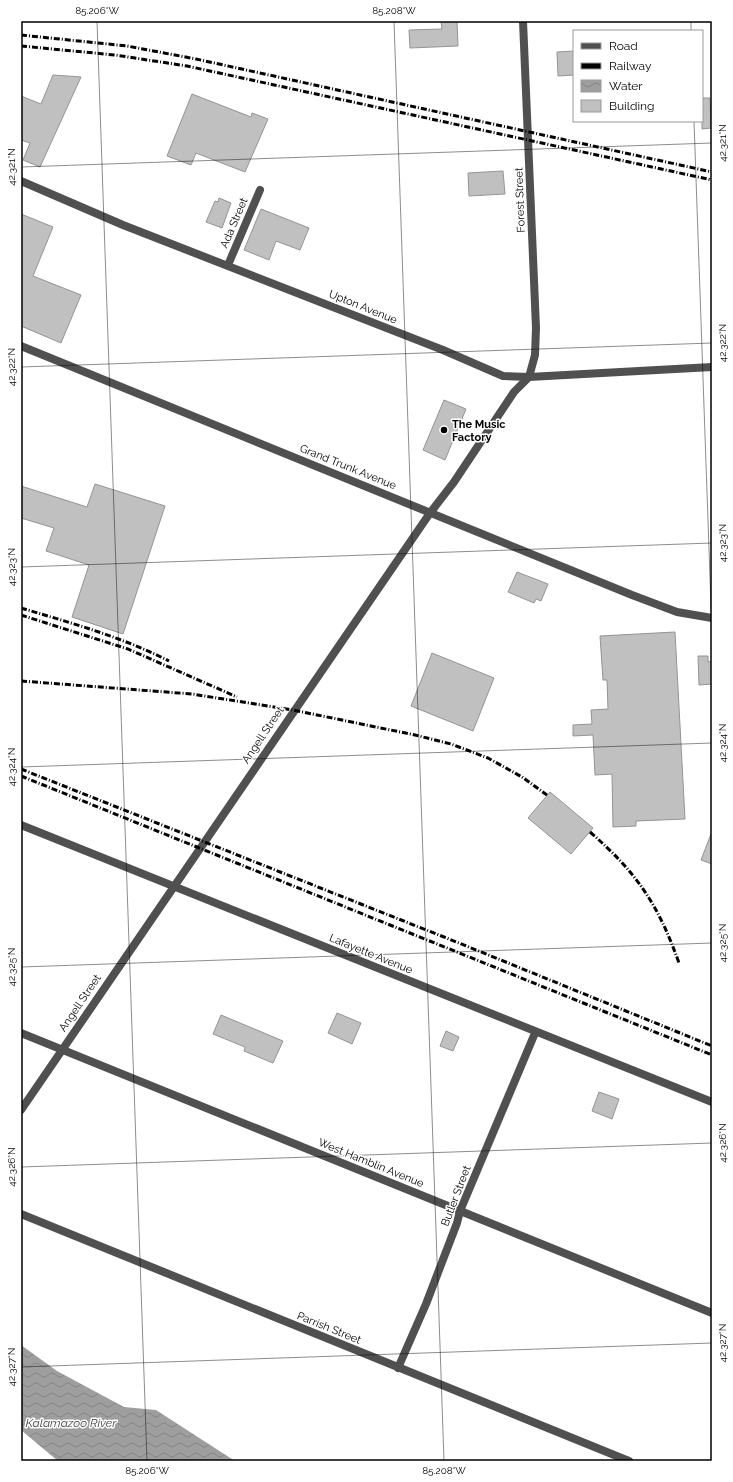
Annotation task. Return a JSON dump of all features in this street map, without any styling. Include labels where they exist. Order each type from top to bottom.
[{"type":"street","name":"Forest Street","points":[[523,21],[536,328],[535,355],[528,377]]},
{"type":"street","name":"Upton Avenue","points":[[21,181],[123,225],[228,265],[503,376],[528,377],[712,367]]},
{"type":"street","name":"Ada Street","points":[[228,265],[260,190]]},
{"type":"street","name":"Grand Trunk Avenue","points":[[21,346],[677,612],[712,618]]},
{"type":"street","name":"Angell Street","points":[[21,1110],[430,513],[454,482],[514,392],[528,377]]},
{"type":"street","name":"Lafayette Avenue","points":[[21,825],[535,1033],[712,1102]]},
{"type":"street","name":"West Hamblin Avenue","points":[[21,1033],[712,1313]]},
{"type":"street","name":"Butler Street","points":[[398,1368],[429,1297],[458,1223],[460,1212],[535,1033]]},
{"type":"street","name":"Parrish Street","points":[[21,1214],[629,1461]]},
{"type":"water","name":"Kalamazoo River","points":[[21,1345],[57,1371],[124,1407],[156,1410],[235,1461],[58,1461],[21,1430]]},
{"type":"building","points":[[441,21],[457,21],[458,46],[410,48],[409,30],[442,29]]},
{"type":"building","points":[[573,51],[573,75],[558,76],[557,52]]},
{"type":"building","points":[[53,75],[81,77],[40,167],[23,160],[30,143],[21,140],[21,96],[41,104]]},
{"type":"building","points":[[192,94],[251,117],[252,113],[268,119],[245,172],[196,153],[191,165],[167,156]]},
{"type":"building","points":[[703,98],[710,98],[711,128],[702,129]]},
{"type":"building","points":[[503,171],[505,194],[469,196],[468,173]]},
{"type":"building","points":[[219,198],[231,203],[222,228],[206,222],[215,201],[218,202]]},
{"type":"building","points":[[261,209],[309,228],[300,250],[276,241],[269,260],[244,250]]},
{"type":"building","points":[[21,214],[53,227],[33,276],[81,295],[61,343],[21,326]]},
{"type":"building","name":"The Music Factory","points":[[444,400],[466,409],[445,460],[423,450]]},
{"type":"building","points":[[95,484],[165,506],[123,634],[72,617],[89,565],[46,551],[54,528],[21,518],[21,486],[87,507]]},
{"type":"building","points":[[517,572],[548,584],[541,601],[536,599],[534,603],[508,592]]},
{"type":"building","points":[[675,632],[685,819],[636,821],[636,826],[613,827],[612,774],[595,775],[593,735],[573,736],[573,725],[592,724],[591,710],[608,709],[607,680],[603,680],[600,636]]},
{"type":"building","points":[[432,653],[494,678],[473,731],[411,706]]},
{"type":"building","points":[[698,656],[708,656],[708,662],[712,661],[712,684],[699,685]]},
{"type":"building","points":[[550,792],[593,828],[571,854],[528,818]]},
{"type":"building","points":[[712,834],[712,864],[701,860]]},
{"type":"building","points":[[337,1013],[361,1023],[352,1044],[328,1033]]},
{"type":"building","points":[[221,1015],[283,1041],[273,1063],[244,1051],[245,1047],[213,1034]]},
{"type":"building","points":[[446,1031],[459,1037],[453,1051],[440,1046]]},
{"type":"building","points":[[599,1092],[619,1099],[612,1119],[592,1111]]},
{"type":"railway","points":[[21,35],[127,46],[196,59],[712,172]]},
{"type":"railway","points":[[21,46],[115,55],[187,66],[712,180]]},
{"type":"railway","points":[[21,608],[115,638],[151,652],[169,661]]},
{"type":"railway","points":[[21,615],[128,649],[237,697]]},
{"type":"railway","points":[[21,681],[192,694],[293,710],[415,735],[451,744],[488,758],[522,777],[547,795]]},
{"type":"railway","points":[[21,769],[459,943],[712,1046]]},
{"type":"railway","points":[[21,776],[712,1055]]},
{"type":"railway","points":[[590,832],[621,861],[644,891],[663,923],[679,963]]},
{"type":"place","name":"The Music Factory","points":[[444,430]]}]
